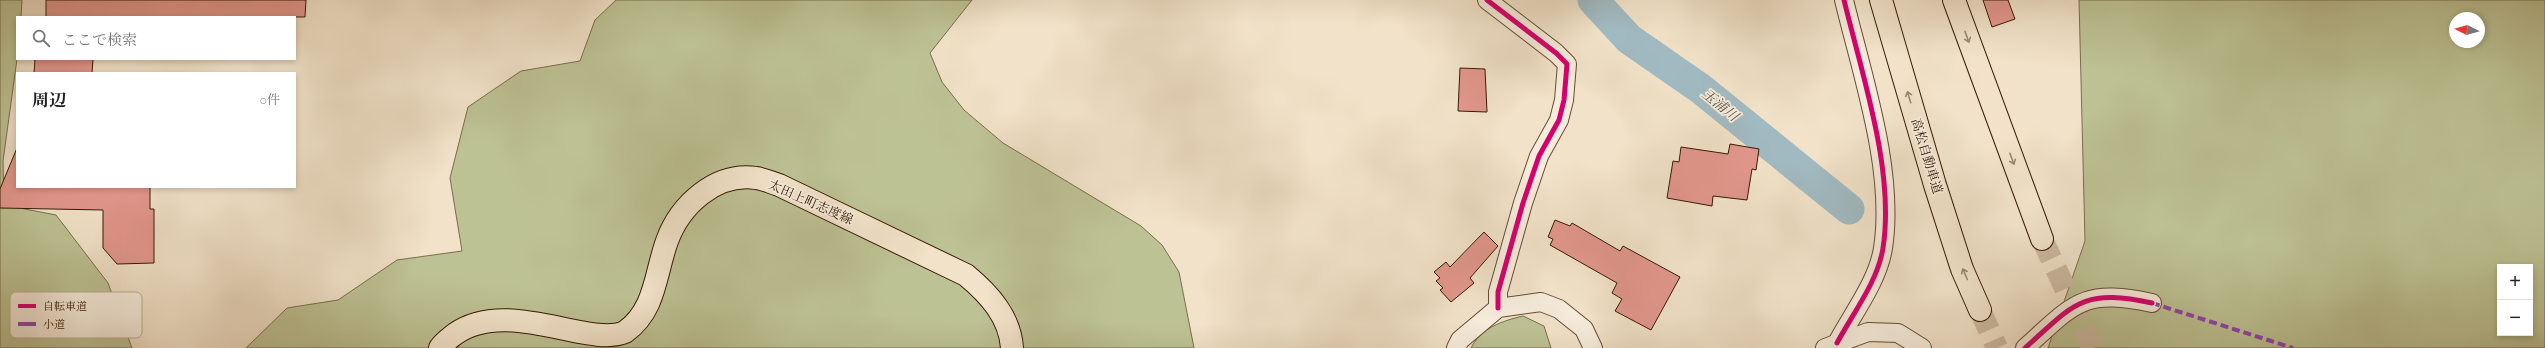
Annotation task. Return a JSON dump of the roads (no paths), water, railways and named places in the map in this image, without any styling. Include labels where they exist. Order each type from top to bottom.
[{"type":"main road","name":"高松自動車道","points":[[1881,0],[1935,185],[1962,269],[1980,310]]},
{"type":"main road","points":[[1954,0],[2042,239]]},
{"type":"main road","name":"太田上町志度線","points":[[440,348],[464,328],[491,321],[520,323],[601,338],[624,333],[642,317],[654,292],[667,241],[677,220],[702,193],[718,184],[736,178],[756,178],[779,185],[966,275],[987,292],[1003,315],[1012,348]]},
{"type":"street","points":[[1487,0],[1567,64],[1564,100],[1559,120],[1539,156],[1498,292],[1498,308]]},
{"type":"street","points":[[1831,345],[1874,277],[1883,248],[1885,204],[1878,139],[1844,0]]},
{"type":"street","points":[[2025,348],[2065,312],[2088,299],[2098,296],[2126,297],[2152,303]]},
{"type":"street","points":[[1456,348],[1460,340],[1498,308],[1541,302],[1559,309],[1584,329],[1593,348]]},
{"type":"street","points":[[1831,345],[1868,332],[1898,333],[1922,348]]},
{"type":"waterway","name":"玉浦川","points":[[1593,0],[1629,39],[1701,89],[1849,209]]},
{"type":"tunnel","points":[[2042,239],[2093,348]]},
{"type":"tunnel","points":[[1980,310],[1997,348]]}]
